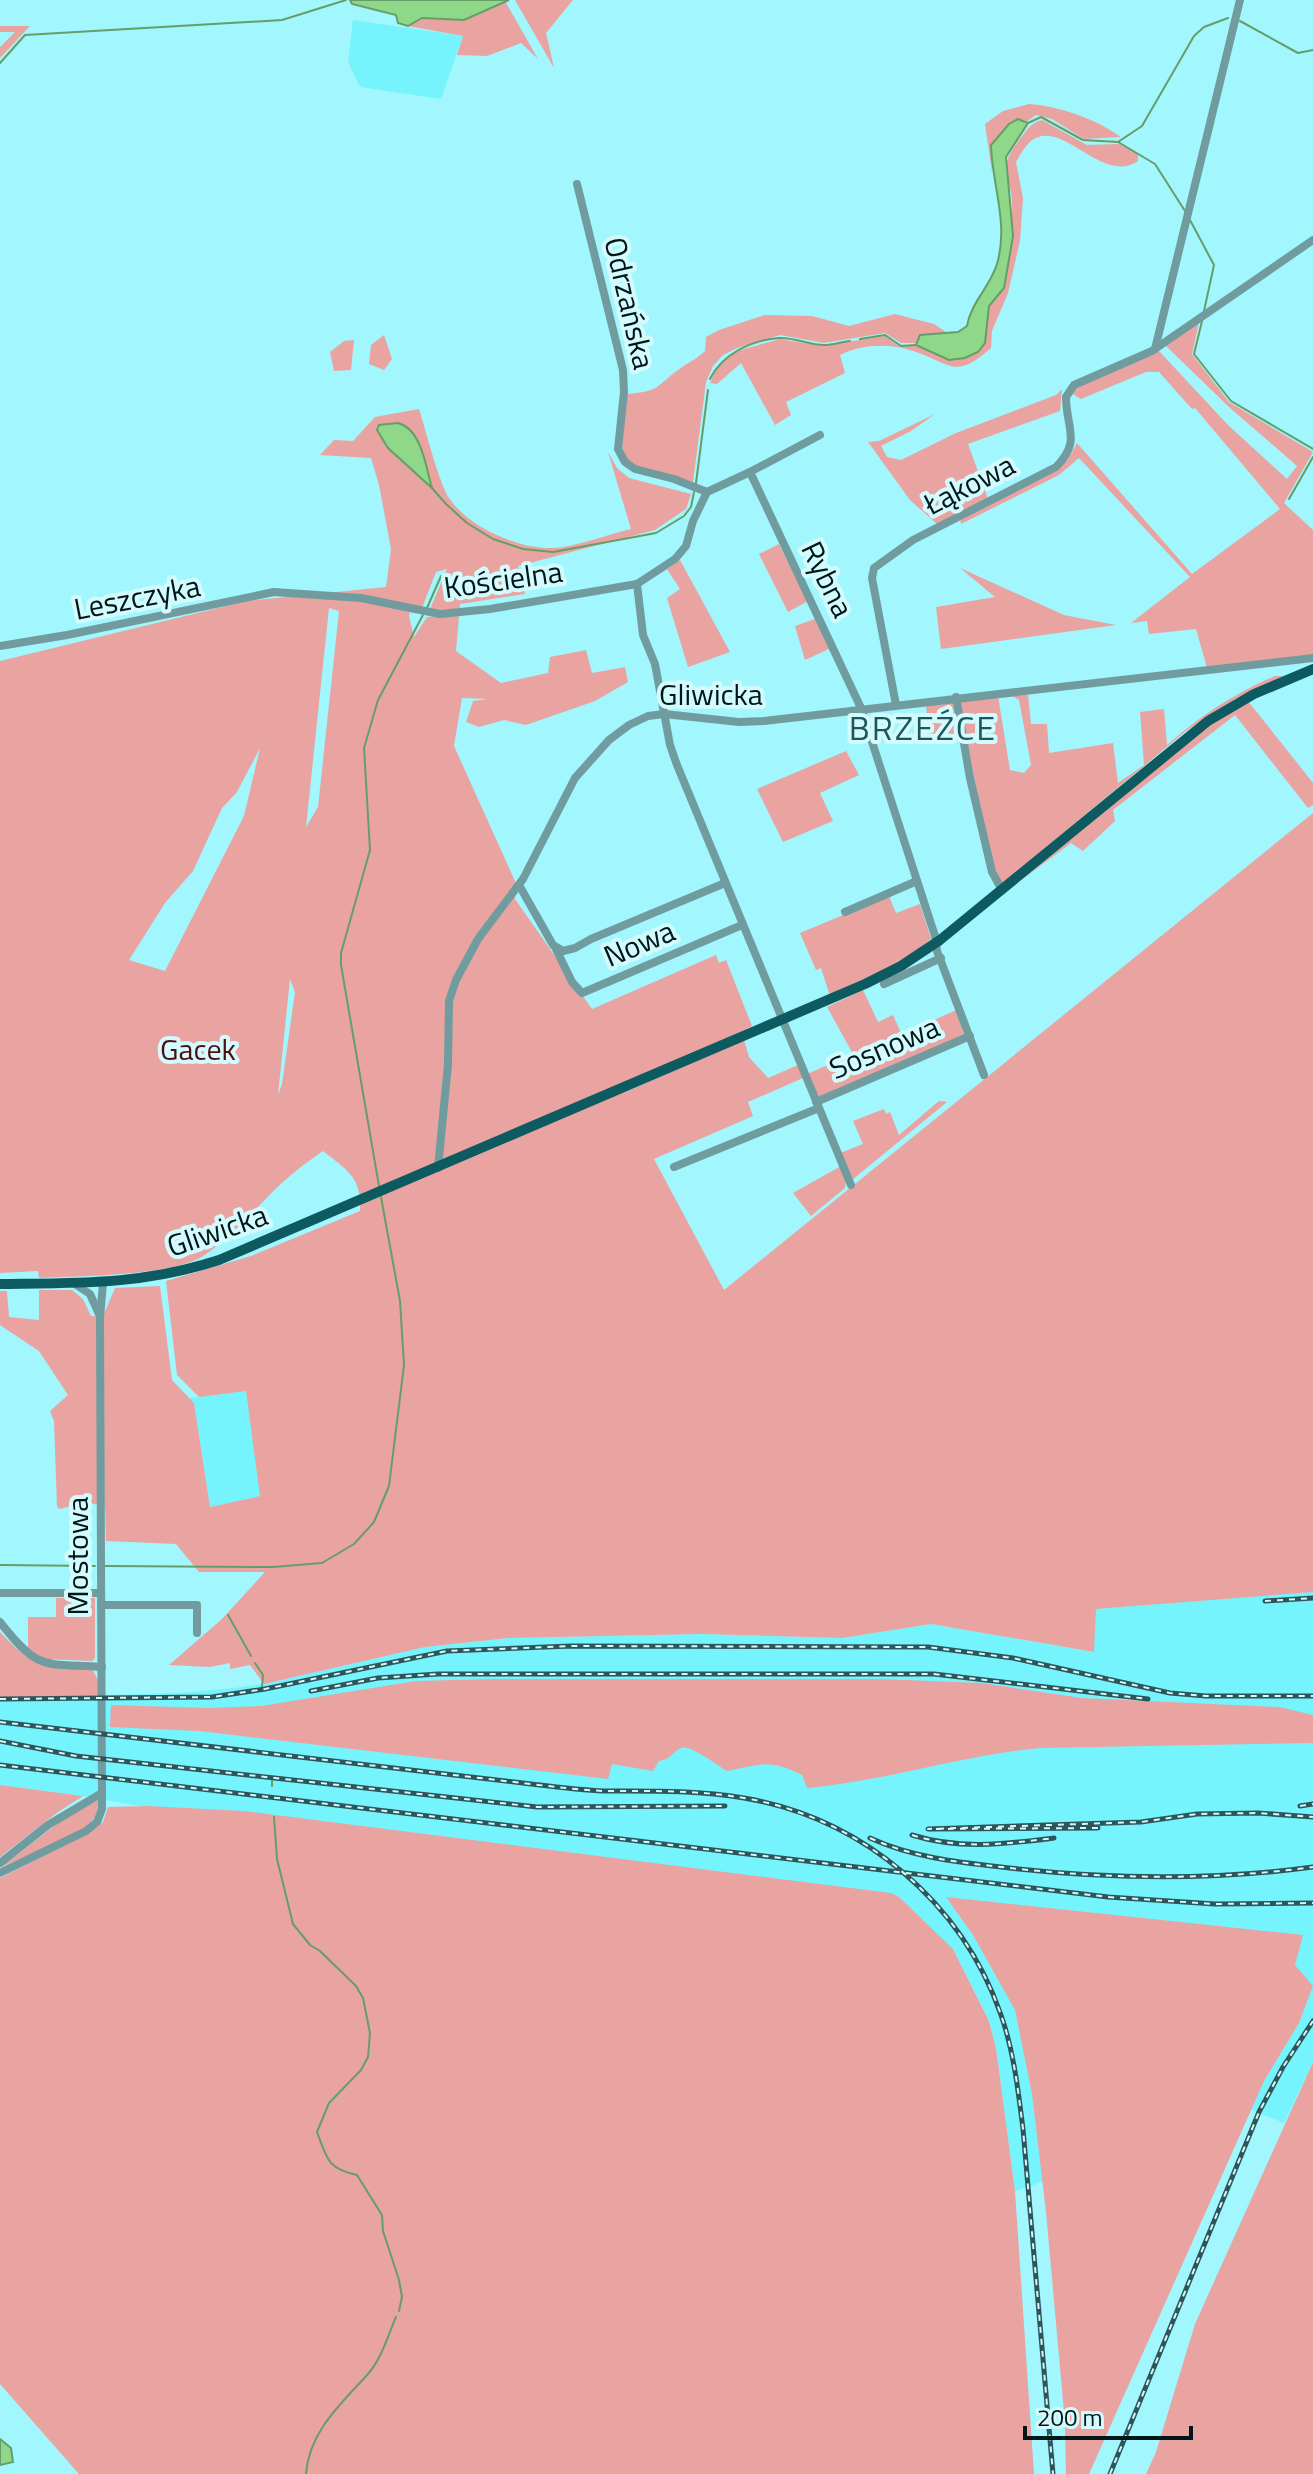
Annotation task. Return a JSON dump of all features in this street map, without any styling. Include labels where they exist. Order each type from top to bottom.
[{"type":"main road","name":"Gliwicka","points":[[0,1284],[102,1283],[184,1270],[219,1260],[874,980],[936,943],[1200,727],[1246,698],[1313,669]]},
{"type":"street","points":[[1154,350],[1240,0]]},
{"type":"street","name":"Odrzańska","points":[[577,184],[623,370],[618,449],[625,462],[635,469],[707,492]]},
{"type":"street","points":[[1154,350],[1313,240]]},
{"type":"street","name":"Łąkowa","points":[[896,705],[872,578],[874,568],[913,540],[1056,467],[1064,459],[1073,437],[1066,405],[1068,391],[1074,385],[1154,350]]},
{"type":"street","points":[[820,435],[707,492],[693,521],[686,546],[675,559],[637,584],[643,635],[655,664],[677,765],[851,1185]]},
{"type":"street","name":"Rybna","points":[[750,472],[861,708],[941,958],[984,1075]]},
{"type":"street","name":"Kościelna","points":[[282,592],[361,598],[425,612],[490,609],[637,584]]},
{"type":"street","name":"Leszczyka","points":[[0,646],[282,592]]},
{"type":"street","name":"Gliwicka","points":[[438,1168],[448,1064],[449,1001],[465,960],[519,885],[559,805],[588,761],[629,725],[648,716],[664,714],[739,722],[1313,658]]},
{"type":"street","points":[[1292,660],[1296,675]]},
{"type":"street","points":[[956,697],[970,778],[992,872],[1002,890]]},
{"type":"street","points":[[845,912],[917,881]]},
{"type":"street","name":"Nowa","points":[[556,949],[575,948],[725,883]]},
{"type":"street","name":"Nowa","points":[[519,885],[582,993],[742,925]]},
{"type":"street","points":[[511,897],[526,899]]},
{"type":"street","name":"Nowa","points":[[567,969],[575,948]]},
{"type":"street","points":[[884,984],[941,958]]},
{"type":"street","name":"Sosnowa","points":[[818,1105],[970,1036]]},
{"type":"street","points":[[674,1167],[818,1105]]},
{"type":"street","points":[[95,1300],[96,1287],[102,1283]]},
{"type":"street","name":"Mostowa","points":[[0,1873],[92,1828],[100,1816],[102,1283]]},
{"type":"street","points":[[75,1284],[95,1300]]},
{"type":"street","name":"Mostowa","points":[[95,1300],[100,1318]]},
{"type":"street","points":[[0,1593],[101,1593]]},
{"type":"street","points":[[101,1605],[197,1605],[197,1633]]},
{"type":"street","points":[[0,1622],[26,1653],[40,1662],[102,1667]]},
{"type":"street","points":[[0,1863],[48,1825],[102,1793]]},
{"type":"shaded area","points":[[350,0],[509,0],[464,20],[422,18],[408,26],[398,23],[396,15],[352,4]]},
{"type":"shaded area","points":[[353,20],[463,36],[441,99],[360,87],[348,62]]},
{"type":"shaded area","points":[[1018,119],[1028,123],[1006,157],[1013,236],[1004,288],[989,306],[985,343],[978,352],[949,360],[916,345],[920,335],[958,332],[967,326],[972,309],[994,272],[1000,249],[1001,219],[991,145],[1009,124]]},
{"type":"shaded area","points":[[398,423],[413,433],[418,441],[432,488],[388,448],[377,430],[379,425]]},
{"type":"shaded area","points":[[246,1390],[261,1496],[210,1507],[194,1403],[189,1398]]},
{"type":"shaded area","points":[[1313,1591],[1313,2062],[1284,2123],[1252,2110],[1015,2191],[996,2048],[989,2020],[953,1949],[83,1796],[0,1785],[0,1692],[109,1695],[234,1688],[425,1647],[511,1638],[702,1634],[842,1638],[931,1624],[1093,1652],[1095,1609]]},
{"type":"shaded area","points":[[0,2439],[11,2448],[13,2462],[0,2465]]},
{"type":"green space","points":[[515,0],[573,0],[546,33],[554,68]]},
{"type":"green space","points":[[505,1],[538,59],[521,43],[487,56],[457,55],[463,36],[408,26],[422,18],[464,20]]},
{"type":"green space","points":[[0,26],[30,26],[0,58],[0,47],[15,32],[0,32]]},
{"type":"green space","points":[[1029,104],[1077,114],[1121,137],[1084,139],[1052,119],[1036,115],[1026,122],[1024,120],[991,145],[992,172],[985,124],[1003,111]]},
{"type":"green space","points":[[1042,120],[1087,145],[1119,144],[1138,154],[1138,161],[1124,166],[1110,165],[1069,143],[1043,136],[1027,145],[1016,162],[1023,198],[1020,241],[1008,293],[992,331],[991,348],[979,358],[960,367],[895,347],[876,346],[848,351],[840,355],[845,373],[786,402],[791,415],[775,425],[741,363],[717,384],[710,383],[727,357],[780,339],[822,346],[885,336],[900,347],[916,345],[937,355],[985,343],[989,306],[998,297],[1010,232],[1012,198],[1006,165],[1008,157],[1025,132]]},
{"type":"green space","points":[[895,314],[934,324],[949,334],[920,335],[917,343],[901,343],[885,333],[824,343],[780,335],[737,348],[723,355],[713,366],[706,382],[693,482],[635,466],[628,460],[621,433],[627,394],[656,388],[705,351],[706,337],[765,315],[812,316],[849,326]]},
{"type":"green space","points":[[1199,322],[1192,354],[1229,402],[1313,452],[1284,503],[1313,530],[1313,655],[1207,668],[1196,629],[1149,634],[1147,621],[1131,623],[1190,577],[1079,458],[1059,475],[961,524],[960,519],[1056,471],[1077,443],[1192,574],[1280,509],[1195,408],[1192,409],[1159,372],[1146,372],[1081,399],[1071,393],[1075,388],[1159,351],[1228,425],[1287,479],[1297,466],[1229,407],[1166,346]]},
{"type":"green space","points":[[384,335],[392,359],[384,370],[369,364],[371,345]]},
{"type":"green space","points":[[354,340],[351,370],[334,371],[330,352],[344,341]]},
{"type":"green space","points":[[1062,389],[1060,411],[968,444],[988,499],[937,524],[910,500],[868,442],[879,441],[935,414],[881,446],[887,457],[901,460],[956,433],[1056,395]]},
{"type":"green space","name":"Gacek","points":[[419,409],[445,490],[457,509],[481,527],[524,545],[560,547],[631,529],[608,452],[617,468],[629,478],[691,494],[686,509],[655,530],[518,566],[525,594],[460,604],[460,609],[434,610],[430,609],[447,569],[436,572],[422,608],[410,611],[409,616],[414,637],[427,617],[459,616],[456,651],[501,683],[548,673],[550,657],[586,650],[592,673],[625,667],[628,682],[595,701],[526,725],[504,720],[479,727],[466,722],[473,701],[488,699],[462,698],[454,746],[515,881],[515,899],[592,1009],[716,955],[719,963],[726,960],[752,1026],[621,1094],[744,1040],[749,1057],[768,1078],[798,1065],[803,1078],[748,1102],[753,1116],[654,1159],[724,1290],[1313,813],[1313,1592],[1096,1609],[1094,1652],[931,1624],[842,1638],[702,1634],[509,1638],[425,1647],[264,1684],[250,1665],[230,1669],[230,1663],[210,1667],[169,1665],[222,1619],[265,1572],[199,1572],[176,1544],[106,1541],[105,1506],[83,1502],[60,1509],[57,1507],[54,1421],[50,1411],[68,1395],[39,1351],[0,1325],[0,1291],[7,1291],[9,1317],[39,1320],[39,1290],[72,1290],[83,1299],[91,1316],[103,1316],[115,1288],[160,1286],[172,1380],[194,1403],[210,1507],[260,1496],[246,1391],[199,1397],[177,1375],[166,1281],[251,1256],[360,1211],[360,1199],[351,1175],[323,1151],[284,1181],[225,1239],[189,1263],[148,1271],[100,1275],[39,1278],[38,1271],[0,1273],[0,661],[247,601],[386,587],[391,549],[371,458],[320,455],[334,440],[353,441],[375,417]],"holes":[[[329,608],[339,611],[318,807],[306,827]],[[260,748],[244,816],[165,971],[129,960],[165,903],[193,871],[222,808],[237,792]],[[290,979],[295,992],[278,1095]]]},
{"type":"green space","points":[[779,544],[808,601],[788,612],[759,554]]},
{"type":"green space","points":[[680,560],[730,652],[688,667],[667,598],[680,589],[667,569]]},
{"type":"green space","points":[[960,568],[1064,615],[1116,625],[941,649],[936,607],[995,597]]},
{"type":"green space","points":[[815,619],[829,649],[805,660],[795,626]]},
{"type":"green space","points":[[1275,676],[1283,676],[1235,699],[1186,731],[1002,884],[996,876],[959,700],[998,696],[1010,770],[1024,773],[1031,765],[1019,700],[1011,695],[1028,694],[1031,724],[1047,724],[1049,753],[1113,743],[1118,783],[1144,765],[1140,712],[1164,709],[1167,745],[1218,706]]},
{"type":"green space","points":[[953,700],[958,736],[930,741],[926,705]]},
{"type":"green space","points":[[1248,701],[1313,783],[1313,805],[1308,808],[1235,715],[1113,810],[1115,821],[1083,851],[1071,843],[1020,881],[1217,718]]},
{"type":"green space","points":[[846,751],[859,775],[820,793],[833,821],[783,842],[757,789]]},
{"type":"green space","points":[[889,896],[896,913],[920,904],[931,939],[907,958],[830,996],[821,968],[816,970],[800,933]]},
{"type":"green space","points":[[863,990],[878,1022],[893,1015],[902,1035],[956,1010],[964,1035],[818,1098],[807,1074],[853,1054],[827,1007]]},
{"type":"green space","points":[[939,1101],[947,1102],[852,1180],[840,1153],[863,1144],[853,1121],[884,1109],[886,1114],[890,1112],[899,1135]]},
{"type":"green space","points":[[841,1166],[845,1188],[811,1216],[793,1193]]},
{"type":"green space","points":[[56,1598],[95,1598],[95,1658],[92,1661],[44,1659],[28,1651],[28,1617],[56,1617]]},
{"type":"green space","points":[[0,1632],[23,1654],[40,1664],[92,1669],[98,1680],[99,1697],[0,1697]]},
{"type":"green space","points":[[880,1679],[981,1683],[1082,1698],[1279,1707],[1313,1715],[1313,1743],[1040,1748],[807,1788],[802,1775],[781,1767],[757,1765],[727,1771],[685,1748],[659,1761],[653,1771],[612,1764],[608,1779],[199,1731],[110,1727],[111,1705],[261,1706],[416,1681]]},
{"type":"green space","points":[[0,1785],[83,1796],[0,1857]]},
{"type":"green space","points":[[99,1800],[93,1819],[81,1830],[0,1868],[62,1820]]},
{"type":"green space","points":[[108,1807],[245,1811],[891,1893],[899,1897],[953,1949],[989,2021],[996,2048],[1015,2191],[1034,2474],[79,2474],[0,2384],[0,1878],[90,1832],[103,1822]]},
{"type":"green space","points":[[946,1897],[1303,1935],[1295,1965],[1313,1986],[1299,2023],[1264,2081],[1089,2474],[1066,2474],[1065,2423],[1046,2212],[1032,2094],[1015,2010],[973,1935]]},
{"type":"green space","points":[[1313,2062],[1313,2474],[1146,2474],[1156,2452],[1195,2324]]},
{"type":"waterway","points":[[0,63],[25,35],[282,20],[346,0]]},
{"type":"waterway","points":[[1028,123],[1041,117],[1083,140],[1118,142],[1142,126],[1194,36],[1204,27],[1228,18]]},
{"type":"waterway","points":[[1240,21],[1298,53],[1313,50]]},
{"type":"waterway","points":[[1118,142],[1155,164],[1185,211]]},
{"type":"waterway","points":[[1190,220],[1214,265],[1204,311]]},
{"type":"waterway","points":[[1202,321],[1194,354],[1231,401],[1313,449]]},
{"type":"waterway","points":[[860,339],[885,335],[901,346],[916,345]]},
{"type":"waterway","points":[[710,379],[730,356],[769,339],[785,338],[824,345],[850,341]]},
{"type":"waterway","points":[[696,483],[708,390]]},
{"type":"waterway","points":[[1289,499],[1313,457]]},
{"type":"waterway","points":[[432,488],[467,523],[493,539],[523,549],[553,552],[656,533],[684,516],[691,507],[694,492]]},
{"type":"waterway","points":[[427,608],[441,576]]},
{"type":"waterway","points":[[379,1186],[341,953],[370,850],[364,748],[378,700],[424,613]]},
{"type":"waterway","points":[[105,1566],[273,1567],[322,1563],[354,1544],[374,1522],[389,1486],[404,1365],[400,1301],[381,1197]]},
{"type":"waterway","points":[[0,1565],[95,1566]]},
{"type":"waterway","points":[[228,1615],[251,1656]]},
{"type":"waterway","points":[[255,1663],[263,1675],[262,1687]]},
{"type":"waterway","points":[[272,1781],[272,1786]]},
{"type":"waterway","points":[[274,1817],[277,1859],[293,1924],[310,1945],[356,1986],[363,1998],[370,2033],[368,2057],[361,2070],[329,2103],[317,2132],[330,2161],[334,2166],[357,2175],[382,2215],[383,2231],[399,2280],[402,2297],[399,2311]]},
{"type":"waterway","points":[[306,2474],[308,2459],[320,2431],[373,2368],[396,2317]]},
{"type":"railway","points":[[1265,1601],[1313,1598]]},
{"type":"railway","points":[[0,1699],[212,1697],[447,1651],[571,1646],[928,1647],[1013,1658],[1170,1693],[1313,1696]]},
{"type":"railway","points":[[311,1691],[378,1678],[438,1674],[934,1674],[1148,1699]]},
{"type":"railway","points":[[0,1722],[568,1788],[726,1795],[787,1808],[828,1824],[867,1846],[902,1872],[934,1902],[961,1936],[984,1974],[1001,2015],[1015,2071],[1023,2129],[1053,2474]]},
{"type":"railway","points":[[0,1741],[76,1756],[537,1807],[725,1806]]},
{"type":"railway","points":[[0,1765],[1108,1897],[1215,1904],[1313,1903]]},
{"type":"railway","points":[[1300,1806],[1313,1804]]},
{"type":"railway","points":[[1098,1828],[928,1829],[1141,1822],[1197,1814],[1258,1813],[1313,1817]]},
{"type":"railway","points":[[912,1835],[965,1844],[1054,1838]]},
{"type":"railway","points":[[870,1838],[901,1850],[951,1861],[1079,1874],[1157,1877],[1235,1875],[1313,1867]]},
{"type":"railway","points":[[1110,2474],[1259,2112],[1313,2021]]},
{"type":"district","name":"BRZEŹCE","points":[[923,727]]}]
